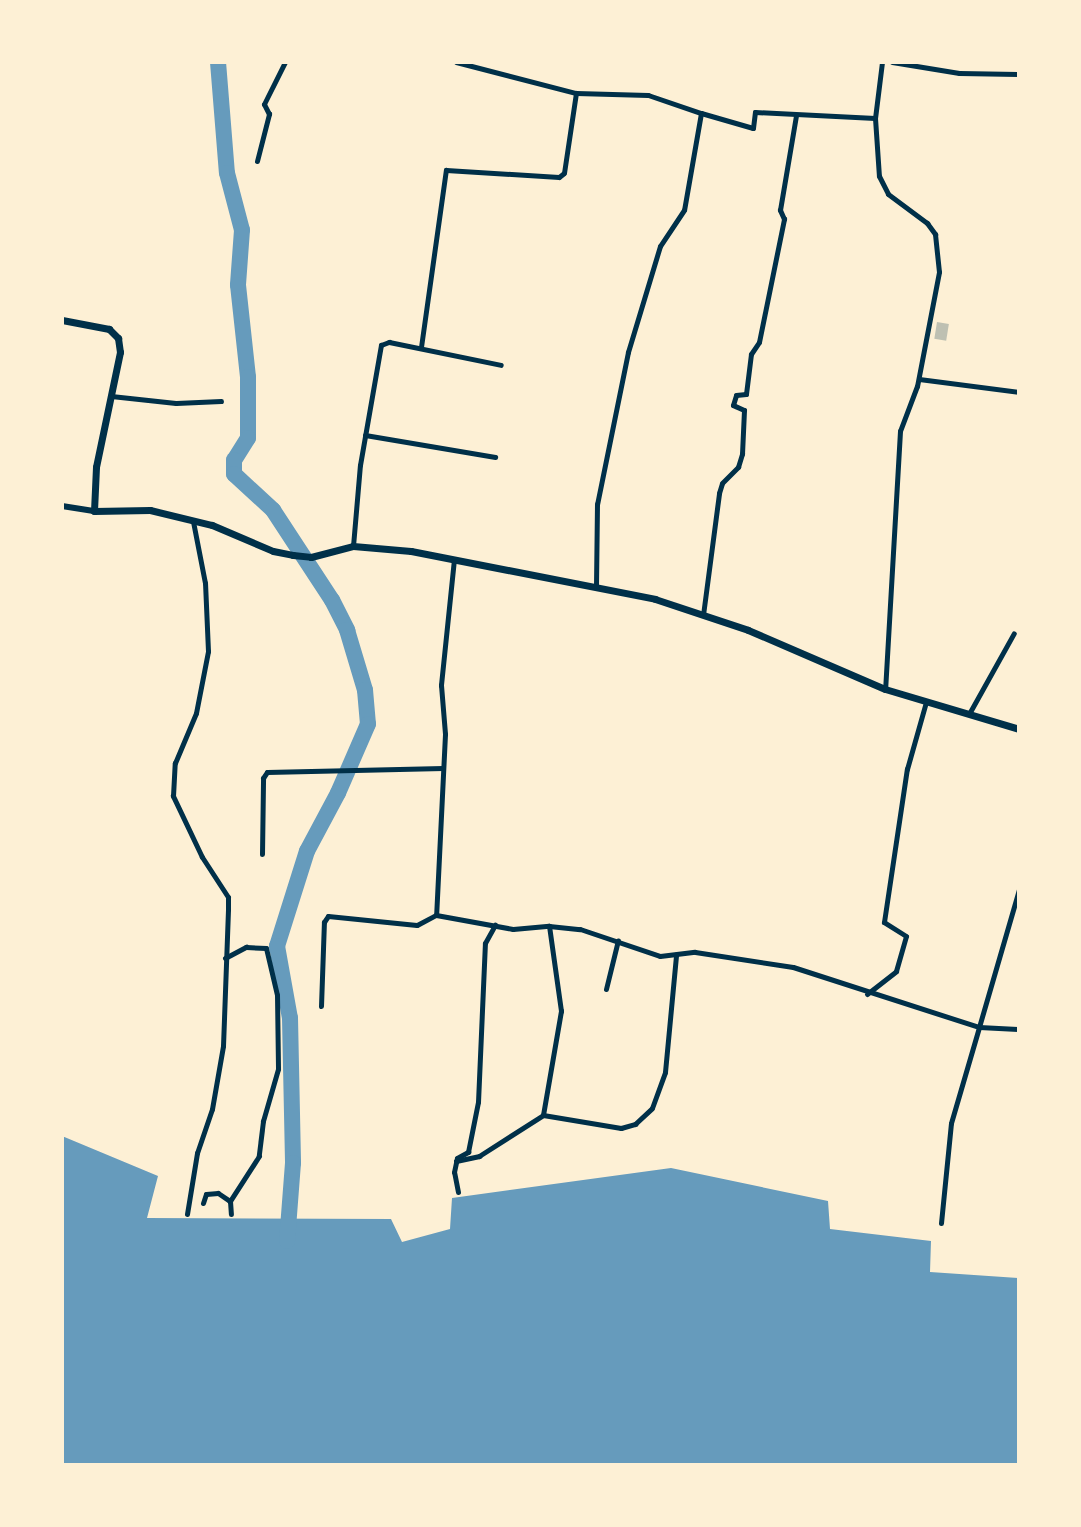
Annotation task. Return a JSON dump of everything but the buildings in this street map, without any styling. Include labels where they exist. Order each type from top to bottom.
[{"type":"main road","points":[[62,320],[109,329],[118,338],[120,352],[96,467],[94,511],[150,510],[193,521],[293,555],[311,557],[353,546],[454,558],[655,599],[748,630],[885,689],[1019,729]]},
{"type":"street","points":[[257,161],[269,114],[264,104],[285,62]]},
{"type":"street","points":[[456,62],[576,93],[633,92],[753,128],[755,112],[875,118]]},
{"type":"street","points":[[882,62],[875,118],[879,176],[888,194],[927,223],[938,246],[939,272],[919,379],[900,431],[885,689]]},
{"type":"street","points":[[892,62],[959,73],[1019,74]]},
{"type":"street","points":[[421,347],[446,170],[559,177],[564,173],[576,93]]},
{"type":"street","points":[[596,586],[597,504],[628,352],[660,246],[684,210],[701,113]]},
{"type":"street","points":[[703,615],[719,493],[722,483],[738,467],[742,454],[744,410],[733,405],[736,395],[746,394],[751,354],[759,342],[784,219],[780,210],[796,115]]},
{"type":"street","points":[[353,546],[365,435],[381,345],[389,342],[421,347],[501,365]]},
{"type":"street","points":[[919,379],[1019,392]]},
{"type":"street","points":[[111,396],[176,403],[221,401]]},
{"type":"street","points":[[365,435],[495,457]]},
{"type":"street","points":[[62,506],[94,511]]},
{"type":"street","points":[[187,1214],[197,1153],[212,1109],[223,1046],[228,897],[190,835],[173,796],[175,763],[196,713],[208,651],[205,583],[193,521]]},
{"type":"street","points":[[436,915],[443,768],[441,685],[454,558]]},
{"type":"street","points":[[970,712],[1014,633]]},
{"type":"street","points":[[867,994],[896,971],[906,936],[884,922],[907,769],[927,701]]},
{"type":"street","points":[[262,854],[263,778],[267,772],[443,768]]},
{"type":"street","points":[[941,1223],[951,1123],[1019,889]]},
{"type":"street","points":[[321,1006],[324,922],[328,916],[417,925],[436,915],[532,930],[549,926],[618,940],[660,956],[695,952],[793,967],[867,994],[979,1027],[1019,1029]]},
{"type":"street","points":[[456,1161],[468,1152],[476,1113],[485,943],[495,925]]},
{"type":"street","points":[[543,1115],[561,1011],[549,926]]},
{"type":"street","points":[[606,989],[618,940]]},
{"type":"street","points":[[225,958],[246,947],[266,948],[277,995],[278,1069],[263,1121],[259,1156],[230,1201],[231,1214]]},
{"type":"street","points":[[456,1161],[479,1156],[543,1115],[621,1128],[635,1124],[652,1108],[665,1072],[676,955]]},
{"type":"street","points":[[456,1161],[458,1192]]},
{"type":"street","points":[[203,1203],[206,1194],[218,1193],[230,1201]]},
{"type":"water","points":[[62,1136],[158,1176],[147,1218],[391,1219],[402,1242],[450,1229],[452,1198],[671,1168],[828,1201],[830,1229],[931,1241],[930,1272],[1019,1278],[1019,1465],[62,1465]]},
{"type":"waterway","points":[[218,62],[227,173],[242,230],[238,285],[248,377],[248,438],[234,460],[234,474],[273,510],[332,600],[347,630],[365,690],[368,724],[338,793],[307,851],[277,946],[290,1018],[293,1163],[287,1241]]}]
